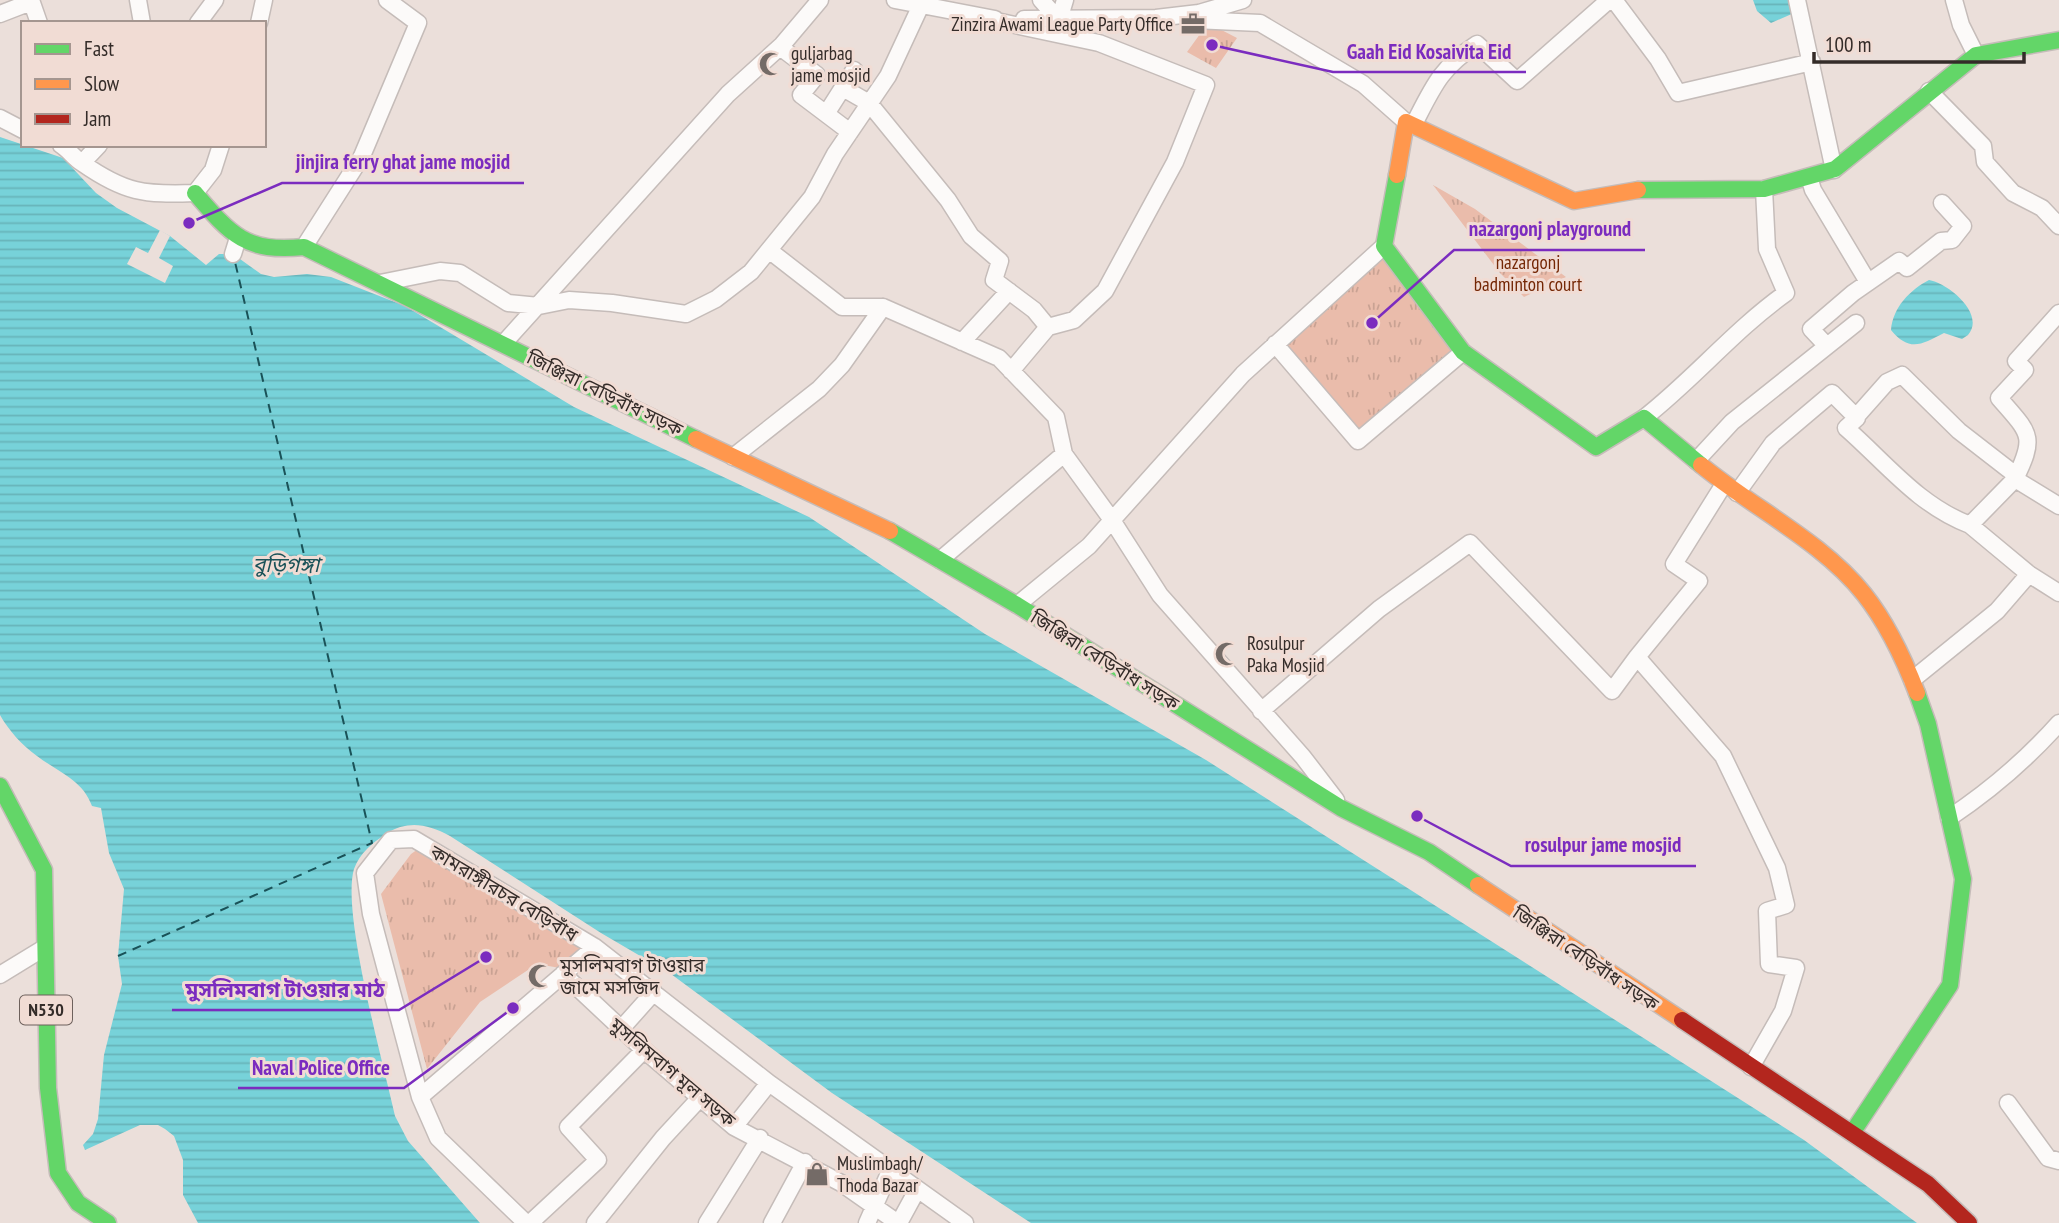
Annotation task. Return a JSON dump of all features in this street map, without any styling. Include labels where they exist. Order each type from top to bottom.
[{"type":"main road","points":[[1852,1133],[1950,985],[1963,879],[1928,724],[1905,662],[1864,594],[1815,547],[1731,488],[1644,418],[1596,447],[1463,352],[1384,246],[1410,124],[1574,201],[1649,188],[1764,189],[1834,170],[1976,55],[2059,40]]},
{"type":"main road","name":"জিঞ্জিরা বেড়িবাঁধ সড়ক","points":[[195,193],[235,247],[279,251],[304,247],[733,457],[884,527],[1017,605],[1341,808],[1429,852],[1928,1185],[1969,1223]]},
{"type":"main road","name":"N530","points":[[0,786],[34,846],[44,870],[48,1088],[58,1173],[78,1203],[108,1223]]},
{"type":"street","points":[[138,0],[142,21]]},
{"type":"street","points":[[199,21],[214,0]]},
{"type":"street","points":[[259,21],[264,0]]},
{"type":"street","points":[[304,247],[362,156],[418,23],[387,0]]},
{"type":"street","points":[[503,344],[728,94],[780,47],[820,0]]},
{"type":"street","points":[[895,0],[1099,43],[1206,85],[1175,162],[1105,291],[1074,320],[1048,327],[1012,371]]},
{"type":"street","points":[[1041,0],[1059,20]]},
{"type":"street","points":[[1059,20],[1065,0]]},
{"type":"street","points":[[1156,18],[1199,13],[1243,0]]},
{"type":"street","points":[[987,19],[1059,20],[1097,17],[1260,23],[1363,84],[1410,124],[1453,59],[1477,44],[1517,81],[1611,0],[1658,59],[1678,93],[1812,62]]},
{"type":"street","points":[[1797,0],[1834,170]]},
{"type":"street","points":[[1954,0],[1961,25],[1976,55]]},
{"type":"street","points":[[0,14],[31,1],[38,21]]},
{"type":"street","points":[[380,283],[440,271],[460,273],[508,303],[539,306],[569,300],[686,314],[728,292],[769,251],[812,197],[850,132],[888,76],[921,5]]},
{"type":"street","points":[[780,47],[817,75],[801,95],[850,132]]},
{"type":"street","points":[[826,114],[854,70]]},
{"type":"street","points":[[843,88],[869,103],[948,200],[971,236],[1000,261],[994,280],[1034,310],[1048,327]]},
{"type":"street","points":[[1929,91],[1983,146],[1985,162],[2013,193],[2042,208],[2059,226]]},
{"type":"street","points":[[0,118],[21,129]]},
{"type":"street","points":[[63,147],[82,163],[126,188],[149,195],[195,193],[213,170],[220,147]]},
{"type":"street","points":[[82,163],[97,147]]},
{"type":"street","points":[[1809,177],[1813,190],[1868,282]]},
{"type":"street","points":[[1644,418],[1678,392],[1756,314],[1786,293],[1767,249],[1764,189]]},
{"type":"street","points":[[1826,345],[1811,329],[1868,282],[1899,261],[1907,268],[1941,241],[1952,240],[1964,226],[1942,203]]},
{"type":"street","points":[[1017,605],[1089,546],[1243,374],[1384,246]]},
{"type":"street","points":[[769,251],[842,307],[883,307],[999,358],[1056,417],[1064,454],[1112,520],[1160,595],[1303,757],[1341,808]]},
{"type":"street","points":[[962,342],[1009,291]]},
{"type":"street","points":[[733,457],[834,373],[883,307]]},
{"type":"street","points":[[1970,525],[2016,477],[2029,450],[2026,430],[1999,398],[2025,370],[2016,361],[2059,313]]},
{"type":"street","points":[[1696,461],[1732,422],[1856,323]]},
{"type":"street","points":[[1275,344],[1359,441],[1463,352]]},
{"type":"street","points":[[2059,506],[2016,477],[1959,431],[1902,375],[1886,382],[1846,428],[1911,492],[1945,515],[1970,525],[2029,574],[2059,593]]},
{"type":"street","points":[[1261,711],[1379,609],[1470,543],[1612,691],[1699,582],[1674,564],[1731,488],[1773,443],[1832,393],[1856,417]]},
{"type":"street","points":[[940,560],[1064,454]]},
{"type":"street","points":[[1912,680],[1997,611],[2029,574]]},
{"type":"street","points":[[1637,657],[1723,756],[1777,868],[1786,905],[1767,911],[1769,964],[1796,968],[1783,1011],[1751,1067]]},
{"type":"street","points":[[1949,818],[1990,791],[2029,756],[2059,723]]},
{"type":"street","name":"কামরাঙ্গীরচর বেড়িবাঁধ","points":[[528,1223],[439,1138],[420,1097],[370,914],[365,873],[391,839],[414,839],[595,947],[769,1083],[965,1223]]},
{"type":"street","points":[[420,1097],[595,947]]},
{"type":"street","points":[[0,975],[44,948]]},
{"type":"street","name":"মুসলিমবাগ মূল সড়ক","points":[[564,974],[643,1050],[734,1127],[805,1162],[899,1223]]},
{"type":"street","points":[[621,1029],[654,992]]},
{"type":"street","points":[[528,1223],[598,1160],[569,1127],[643,1050]]},
{"type":"street","points":[[734,1127],[769,1083]]},
{"type":"street","points":[[595,1223],[663,1138],[699,1099]]},
{"type":"street","points":[[2008,1103],[2048,1157],[2059,1161]]},
{"type":"street","points":[[707,1223],[760,1138]]},
{"type":"street","points":[[772,1223],[805,1162]]},
{"type":"street","points":[[867,1223],[890,1171]]},
{"type":"street","points":[[899,1223],[917,1190]]},
{"type":"green space","points":[[1208,23],[1237,38],[1216,68],[1187,52]]},
{"type":"green space","name":"nazargonj badminton court","points":[[1433,185],[1475,209],[1566,277],[1524,297],[1500,273]]},
{"type":"green space","points":[[1384,246],[1463,352],[1358,441],[1275,344]]},
{"type":"green space","points":[[421,847],[584,949],[560,968],[537,964],[480,1002],[427,1069],[381,894],[411,854]]},
{"type":"water","points":[[1753,0],[1794,0],[1794,13],[1771,23],[1757,11]]},
{"type":"water","name":"বুড়িগঙ্গা","points":[[0,137],[21,144],[21,147],[30,147],[63,158],[96,193],[117,208],[170,236],[206,265],[219,254],[233,254],[261,274],[274,277],[307,274],[331,277],[405,306],[574,407],[809,517],[985,634],[1206,760],[1804,1140],[1917,1223],[1031,1223],[832,1093],[671,974],[601,933],[450,836],[433,829],[410,825],[394,830],[376,841],[367,849],[354,869],[353,919],[358,953],[395,1116],[408,1141],[480,1223],[198,1223],[183,1195],[183,1160],[174,1136],[165,1129],[158,1125],[140,1125],[85,1150],[83,1145],[93,1134],[98,1119],[104,1055],[122,984],[118,956],[124,889],[109,853],[101,808],[92,806],[83,789],[26,747],[0,715]]},
{"type":"water","points":[[1929,280],[1946,287],[1969,309],[1972,327],[1962,339],[1944,333],[1923,343],[1910,344],[1891,330],[1895,314],[1904,300]]},
{"type":"pier","points":[[160,230],[170,236],[159,258],[173,266],[165,283],[127,264],[136,247],[148,253]]},
{"type":"ferry route","points":[[118,956],[372,843],[235,262]]},
{"type":"traffic: fast","points":[[1638,190],[1764,189],[1835,169],[1976,55],[2059,40]]},
{"type":"traffic: fast","points":[[1397,175],[1384,246],[1463,352],[1596,447],[1644,418],[1701,465]]},
{"type":"traffic: fast","points":[[195,193],[219,220],[241,238],[268,247],[304,247],[696,439]]},
{"type":"traffic: fast","points":[[890,531],[1017,605],[1341,808],[1429,852],[1478,885]]},
{"type":"traffic: fast","points":[[1852,1133],[1950,985],[1963,879],[1928,724],[1917,693]]},
{"type":"traffic: fast","points":[[0,786],[44,870],[48,1088],[58,1173],[78,1203],[108,1223]]},
{"type":"traffic: slow","points":[[1397,175],[1406,122],[1574,201],[1638,190]]},
{"type":"traffic: slow","points":[[696,439],[890,531]]},
{"type":"traffic: slow","points":[[1701,465],[1808,542],[1847,575],[1864,594],[1887,629],[1917,693]]},
{"type":"traffic: slow","points":[[1478,885],[1682,1020]]},
{"type":"traffic: jam","points":[[1682,1020],[1928,1184],[1969,1223]]},
{"type":"place","name":"Zinzira Awami League Party Office","points":[[1193,24]]},
{"type":"place","name":"Gaah Eid Kosaivita Eid","points":[[1212,45]]},
{"type":"place","name":"guljarbag jame mosjid","points":[[771,64]]},
{"type":"place","name":"jinjira ferry ghat jame mosjid","points":[[189,223]]},
{"type":"place","name":"nazargonj playground","points":[[1372,323]]},
{"type":"place","name":"Rosulpur Paka Mosjid","points":[[1227,654]]},
{"type":"place","name":"rosulpur jame mosjid","points":[[1417,816]]},
{"type":"place","name":"মুসলিমবাগ টাওয়ার মাঠ","points":[[486,957]]},
{"type":"place","name":"মুসলিমবাগ টাওয়ার জামে মসজিদ","points":[[540,976]]},
{"type":"place","name":"Naval Police Office","points":[[513,1008]]},
{"type":"place","name":"Muslimbagh/ Thoda Bazar","points":[[817,1174]]}]
